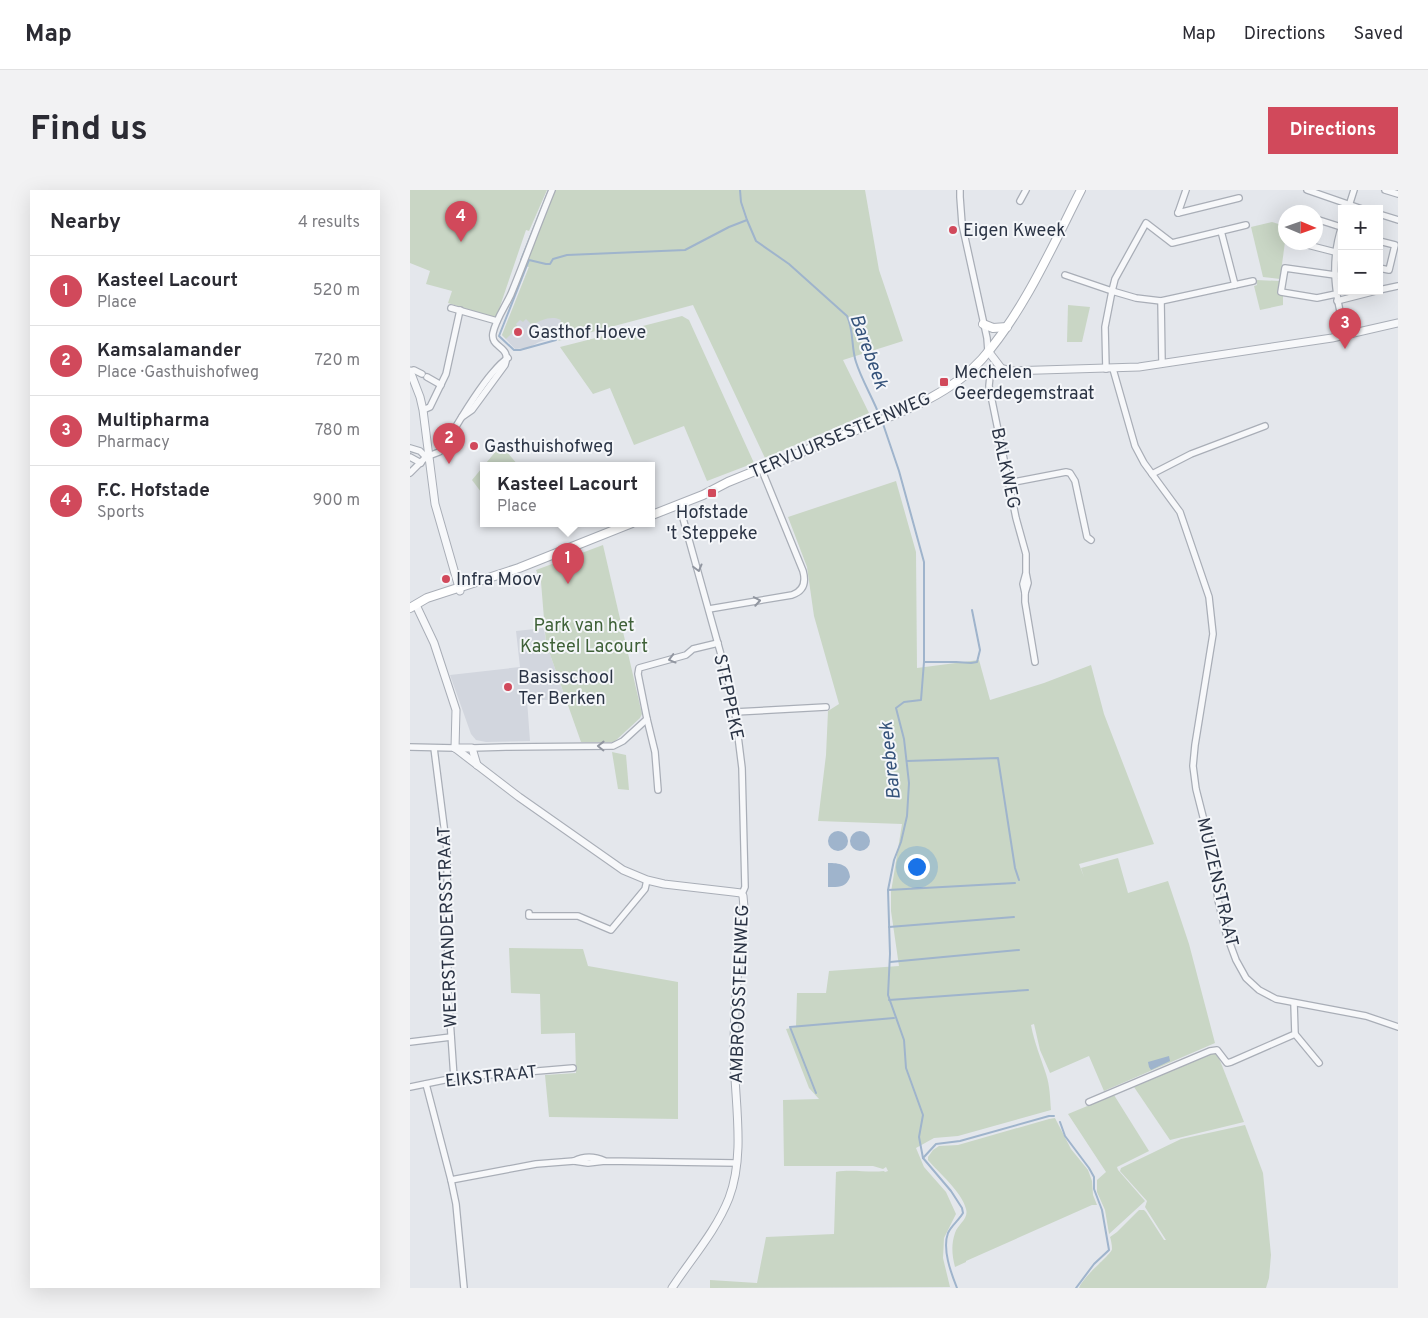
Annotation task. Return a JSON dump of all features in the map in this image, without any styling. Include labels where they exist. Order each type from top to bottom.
[{"type":"main road","name":"TERVUURSESTEENWEG","points":[[655,514],[761,468],[889,417],[938,394],[966,373],[982,359],[1007,327],[1081,190]]},
{"type":"main road","points":[[983,324],[993,328],[1007,327]]},
{"type":"main road","points":[[413,606],[427,598],[460,589],[519,568],[622,527]]},
{"type":"street","points":[[410,474],[428,456],[443,449],[462,417],[508,358],[506,353],[493,339],[497,321],[510,296],[552,190]]},
{"type":"street","points":[[960,190],[962,224],[987,338],[988,351],[1001,368],[1010,371],[1109,369],[1162,363],[1346,336],[1398,323]]},
{"type":"street","points":[[1020,201],[1026,190]]},
{"type":"street","points":[[1186,190],[1178,213],[1239,198]]},
{"type":"street","points":[[1307,190],[1343,205]]},
{"type":"street","points":[[1349,205],[1354,190]]},
{"type":"street","points":[[1385,190],[1398,194]]},
{"type":"street","points":[[1383,215],[1398,220]]},
{"type":"street","points":[[1323,222],[1338,227]]},
{"type":"street","name":"MUIZENSTRAAT","points":[[1221,230],[1172,242],[1146,223],[1115,279],[1106,327],[1109,369],[1135,446],[1152,474],[1180,512],[1206,587],[1212,611],[1213,634],[1193,766],[1196,789],[1212,852],[1218,900],[1226,933],[1236,960],[1246,978],[1259,990],[1276,999],[1366,1016],[1398,1027]]},
{"type":"street","points":[[1235,285],[1221,230],[1246,225]]},
{"type":"street","points":[[1338,242],[1334,276],[1337,301],[1346,336]]},
{"type":"street","points":[[1383,242],[1395,245],[1389,270],[1383,269]]},
{"type":"street","points":[[1320,250],[1338,257]]},
{"type":"street","points":[[1336,294],[1317,298],[1281,292],[1285,268],[1338,276]]},
{"type":"street","points":[[1065,275],[1136,298],[1161,300],[1253,281]]},
{"type":"street","points":[[1383,289],[1398,286]]},
{"type":"street","points":[[1337,301],[1360,295]]},
{"type":"street","points":[[1161,300],[1162,363]]},
{"type":"street","points":[[451,308],[497,321]]},
{"type":"street","points":[[423,410],[430,407],[441,385],[451,354],[460,310]]},
{"type":"street","name":"BALKWEG","points":[[1001,368],[990,376],[988,381],[1009,484],[1026,554],[1026,573],[1023,584],[1024,602],[1035,662]]},
{"type":"street","points":[[441,385],[414,370],[411,374],[423,410],[435,504],[460,589]]},
{"type":"street","points":[[1152,474],[1191,454],[1265,426]]},
{"type":"street","points":[[410,448],[428,456]]},
{"type":"street","points":[[410,457],[420,463]]},
{"type":"street","points":[[709,609],[792,595],[799,592],[804,586],[803,571],[761,468]]},
{"type":"street","points":[[1009,484],[1066,472],[1070,473],[1076,481],[1087,537],[1091,540]]},
{"type":"street","name":"STEPPEKE","points":[[679,504],[709,609],[735,712],[742,768],[745,887],[742,894]]},
{"type":"street","points":[[413,606],[434,643],[456,710],[454,748]]},
{"type":"street","points":[[658,790],[655,752],[638,670],[686,655],[693,649],[718,643]]},
{"type":"street","points":[[735,712],[826,707]]},
{"type":"street","points":[[410,747],[613,746],[623,741],[647,719]]},
{"type":"street","name":"WEERSTANDERSSTRAAT","points":[[434,748],[447,850],[448,990],[454,1078]]},
{"type":"street","name":"AMBROOSSTEENWEG","points":[[454,748],[610,862],[630,873],[647,880],[670,885],[733,892],[742,894],[744,898],[734,1029],[736,1163],[729,1197],[720,1217],[672,1288]]},
{"type":"street","points":[[472,748],[478,765]]},
{"type":"street","points":[[529,913],[529,916],[578,916],[611,930],[645,889],[647,880]]},
{"type":"street","points":[[1294,1003],[1295,1034],[1319,1063]]},
{"type":"street","points":[[1090,1102],[1213,1050],[1217,1050],[1227,1063],[1295,1034]]},
{"type":"street","points":[[410,1042],[451,1037]]},
{"type":"street","name":"EIKSTRAAT","points":[[410,1087],[454,1078],[573,1068]]},
{"type":"street","points":[[426,1084],[451,1180],[459,1222],[464,1288]]},
{"type":"street","points":[[451,1180],[536,1164],[590,1157],[605,1161],[736,1163]]},
{"type":"shaded area","points":[[529,267],[562,320],[564,335],[539,342],[528,348],[515,349],[502,335]]},
{"type":"shaded area","name":"Basisschool Ter Berken","points":[[544,628],[546,643],[566,700],[527,700],[530,741],[486,742],[476,740],[471,734],[450,675],[520,667],[516,631]]},
{"type":"green space","points":[[410,190],[547,190],[529,231],[526,230],[496,318],[448,303],[452,291],[426,284],[430,271],[410,263]]},
{"type":"green space","points":[[554,190],[865,190],[879,270],[903,341],[843,360],[869,413],[765,458],[693,305],[558,341],[564,335],[560,324],[561,320],[550,318],[532,325],[526,319],[523,322],[520,320],[516,324],[518,327],[506,339],[502,335],[529,267],[525,266]]},
{"type":"green space","points":[[1272,222],[1278,224],[1278,250],[1284,250],[1280,279],[1263,277],[1251,227]]},
{"type":"green space","points":[[1256,280],[1280,281],[1279,295],[1283,296],[1283,305],[1260,310],[1254,286],[1257,285]]},
{"type":"green space","points":[[1068,305],[1090,307],[1082,342],[1067,342]]},
{"type":"green space","points":[[682,316],[689,320],[754,463],[707,481],[684,426],[634,445],[610,388],[593,394],[560,347]]},
{"type":"green space","points":[[501,445],[515,462],[487,462]]},
{"type":"green space","points":[[480,471],[480,491],[472,480]]},
{"type":"green space","points":[[896,481],[916,552],[917,668],[979,660],[990,700],[1044,683],[1091,665],[1104,714],[1154,844],[1079,864],[1084,877],[1081,868],[1118,858],[1128,893],[1168,881],[1189,944],[1215,1043],[1104,1091],[1089,1056],[1050,1073],[1040,1050],[1034,1024],[1031,1025],[1047,1079],[1051,1110],[958,1136],[934,1138],[916,1148],[924,1167],[946,1192],[956,1214],[944,1238],[943,1258],[950,1287],[710,1288],[710,1280],[757,1283],[766,1237],[834,1234],[836,1172],[888,1171],[886,1167],[883,1169],[873,1166],[784,1166],[783,1100],[819,1099],[809,1088],[786,1029],[796,1027],[797,993],[826,993],[829,971],[899,966],[891,911],[891,892],[902,824],[818,821],[826,755],[828,711],[839,704],[814,616],[807,567],[788,517]]},
{"type":"green space","name":"Park van het Kasteel Lacourt","points":[[603,545],[642,714],[614,742],[581,742],[546,643],[541,582],[536,570]]},
{"type":"green space","points":[[612,752],[626,755],[629,790],[618,789]]},
{"type":"green space","points":[[509,948],[583,949],[588,966],[678,982],[678,1119],[549,1117],[545,1075],[576,1073],[575,1033],[541,1034],[540,994],[511,993]]},
{"type":"green space","points":[[1214,1053],[1218,1056],[1244,1122],[1170,1140],[1134,1087]]},
{"type":"green space","points":[[1114,1095],[1149,1151],[1117,1167],[1145,1201],[1109,1234],[1105,1210],[1097,1192],[1097,1180],[1106,1172],[1068,1114]]},
{"type":"green space","points":[[1055,1118],[1071,1149],[1088,1170],[1097,1205],[1092,1205],[955,1267],[953,1242],[955,1233],[967,1213],[960,1196],[928,1160],[928,1157],[939,1146],[958,1145]]},
{"type":"green space","points":[[1245,1125],[1263,1173],[1271,1255],[1266,1288],[1079,1288],[1086,1277],[1111,1252],[1110,1237],[1139,1210],[1146,1212],[1164,1240],[1166,1240],[1145,1207],[1147,1201],[1120,1171],[1121,1168],[1181,1139]]},
{"type":"water","points":[[838,831],[845,834],[848,841],[845,848],[838,851],[831,848],[828,841],[831,834]]},
{"type":"water","points":[[860,831],[867,834],[870,841],[867,848],[860,851],[853,848],[850,841],[853,834]]},
{"type":"water","points":[[828,863],[840,864],[848,869],[850,877],[846,883],[841,886],[828,887]]},
{"type":"water","points":[[1169,1056],[1170,1061],[1151,1070],[1149,1067],[1148,1062]]},
{"type":"waterway","points":[[521,260],[549,190]]},
{"type":"waterway","name":"Barebeek","points":[[740,190],[741,202],[756,241],[789,264],[847,316],[851,327],[856,362],[880,417]]},
{"type":"waterway","points":[[556,340],[514,350],[499,336],[529,260],[550,264],[553,259],[567,255],[685,250],[729,227],[747,220]]},
{"type":"waterway","name":"Barebeek","points":[[882,421],[899,471],[924,562],[924,662],[921,700],[904,702],[896,708],[904,739],[909,783],[907,816],[901,842],[894,860],[888,890],[890,954],[888,995],[904,1040],[906,1068],[923,1115],[919,1137],[923,1158],[951,1191],[962,1208],[963,1213],[949,1230],[946,1239],[948,1261],[957,1288]]},
{"type":"waterway","points":[[924,662],[977,662],[980,650],[972,610]]},
{"type":"waterway","points":[[907,761],[998,758],[1015,868],[1019,880]]},
{"type":"waterway","points":[[888,890],[1015,883]]},
{"type":"waterway","points":[[889,927],[1014,917]]},
{"type":"waterway","points":[[890,962],[1019,950]]},
{"type":"waterway","points":[[889,1000],[1028,990]]},
{"type":"waterway","points":[[816,1093],[790,1027],[894,1018]]},
{"type":"waterway","points":[[923,1158],[936,1144],[960,1141],[1054,1116]]},
{"type":"waterway","points":[[1060,1122],[1065,1136],[1094,1177],[1094,1189],[1102,1210],[1109,1250],[1094,1264],[1076,1288]]},
{"type":"place","name":"Eigen Kweek","points":[[953,230]]},
{"type":"place","name":"F.C. Hofstade","points":[[461,242]]},
{"type":"place","name":"Gasthof Hoeve","points":[[518,332]]},
{"type":"place","name":"Multipharma","points":[[1345,349]]},
{"type":"place","name":"Mechelen Geerdegemstraat","points":[[944,382]]},
{"type":"place","name":"Gasthuishofweg","points":[[474,446]]},
{"type":"place","name":"Kamsalamander","points":[[449,464]]},
{"type":"place","name":"Hofstade 't Steppeke","points":[[712,493]]},
{"type":"place","name":"Infra Moov","points":[[446,579]]},
{"type":"place","name":"Kasteel Lacourt","points":[[568,584]]},
{"type":"place","name":"Basisschool Ter Berken","points":[[508,687]]}]
